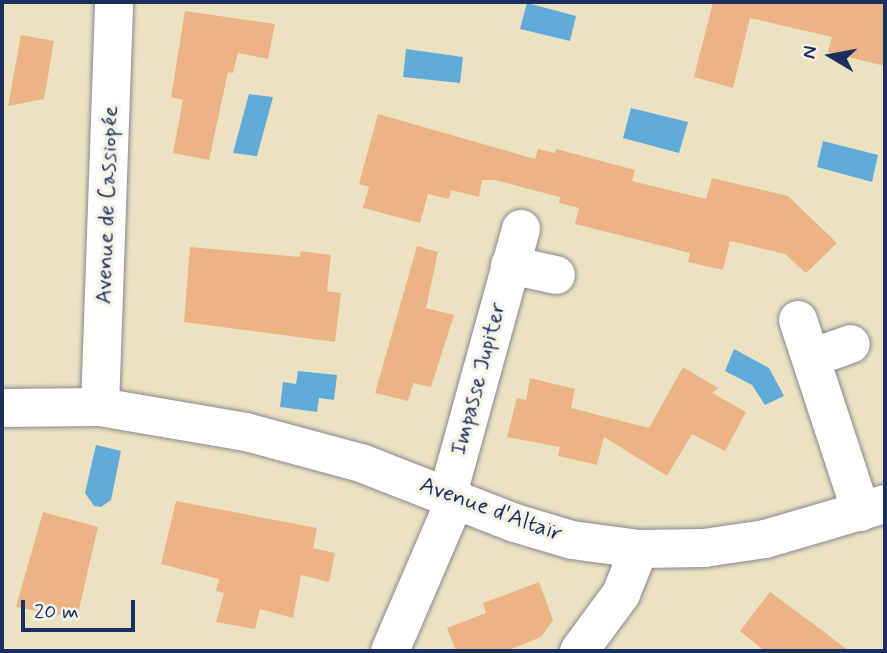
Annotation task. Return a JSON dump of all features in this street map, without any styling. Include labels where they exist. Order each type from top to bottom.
[{"type":"street","name":"Avenue de Cassiopée","points":[[100,408],[111,2]]},
{"type":"street","name":"Impasse Jupiter","points":[[390,651],[452,496],[521,229]]},
{"type":"street","points":[[510,264],[556,275]]},
{"type":"street","points":[[798,320],[873,508]]},
{"type":"street","points":[[811,358],[851,344]]},
{"type":"street","name":"Avenue d'Altaïr","points":[[2,408],[100,408],[246,432],[361,463],[572,540],[639,549],[704,548],[765,539],[873,508]]},
{"type":"street","points":[[579,651],[621,594],[639,549]]},
{"type":"water","points":[[527,3],[576,16],[570,41],[520,29]]},
{"type":"water","points":[[406,49],[463,57],[460,83],[403,77]]},
{"type":"water","points":[[249,94],[273,97],[257,156],[233,153]]},
{"type":"water","points":[[631,108],[688,122],[679,153],[623,138]]},
{"type":"water","points":[[823,141],[878,155],[872,182],[817,167]]},
{"type":"water","points":[[734,349],[769,368],[784,396],[765,405],[752,385],[725,371]]},
{"type":"water","points":[[298,371],[337,375],[334,400],[319,398],[317,412],[280,407],[283,382],[296,384]]},
{"type":"water","points":[[96,445],[121,451],[111,500],[101,507],[94,506],[85,493]]},
{"type":"building","points":[[713,2],[885,2],[885,66],[828,52],[832,37],[750,18],[733,88],[694,77]]},
{"type":"building","points":[[185,11],[275,24],[268,59],[238,53],[233,73],[228,72],[209,160],[173,153],[183,100],[171,97]]},
{"type":"building","points":[[21,35],[54,41],[44,99],[8,106]]},
{"type":"building","points":[[378,114],[535,159],[538,149],[555,153],[556,149],[635,170],[632,181],[706,199],[712,178],[788,196],[837,243],[806,273],[785,254],[730,241],[723,270],[688,262],[690,253],[575,224],[579,208],[559,203],[560,197],[495,180],[482,180],[479,197],[451,190],[449,199],[428,194],[420,223],[363,208],[369,187],[359,184]]},
{"type":"building","points":[[417,246],[438,252],[426,308],[454,315],[431,387],[413,383],[408,401],[375,393]]},
{"type":"building","points":[[190,247],[300,257],[301,251],[331,255],[327,291],[341,293],[335,342],[184,322]]},
{"type":"building","points":[[683,367],[718,388],[712,393],[746,412],[725,451],[692,434],[667,476],[604,437],[597,465],[558,456],[560,447],[507,437],[517,398],[526,400],[530,378],[575,389],[571,408],[649,428]]},
{"type":"building","points":[[176,501],[317,528],[313,548],[335,553],[329,582],[301,575],[293,618],[260,609],[255,629],[216,622],[224,593],[216,591],[219,579],[161,564]]},
{"type":"building","points":[[43,512],[98,527],[77,618],[16,607]]},
{"type":"building","points":[[539,582],[553,620],[541,637],[506,651],[456,651],[447,628],[486,613],[483,603]]},
{"type":"building","points":[[770,592],[849,651],[765,651],[740,631]]}]
